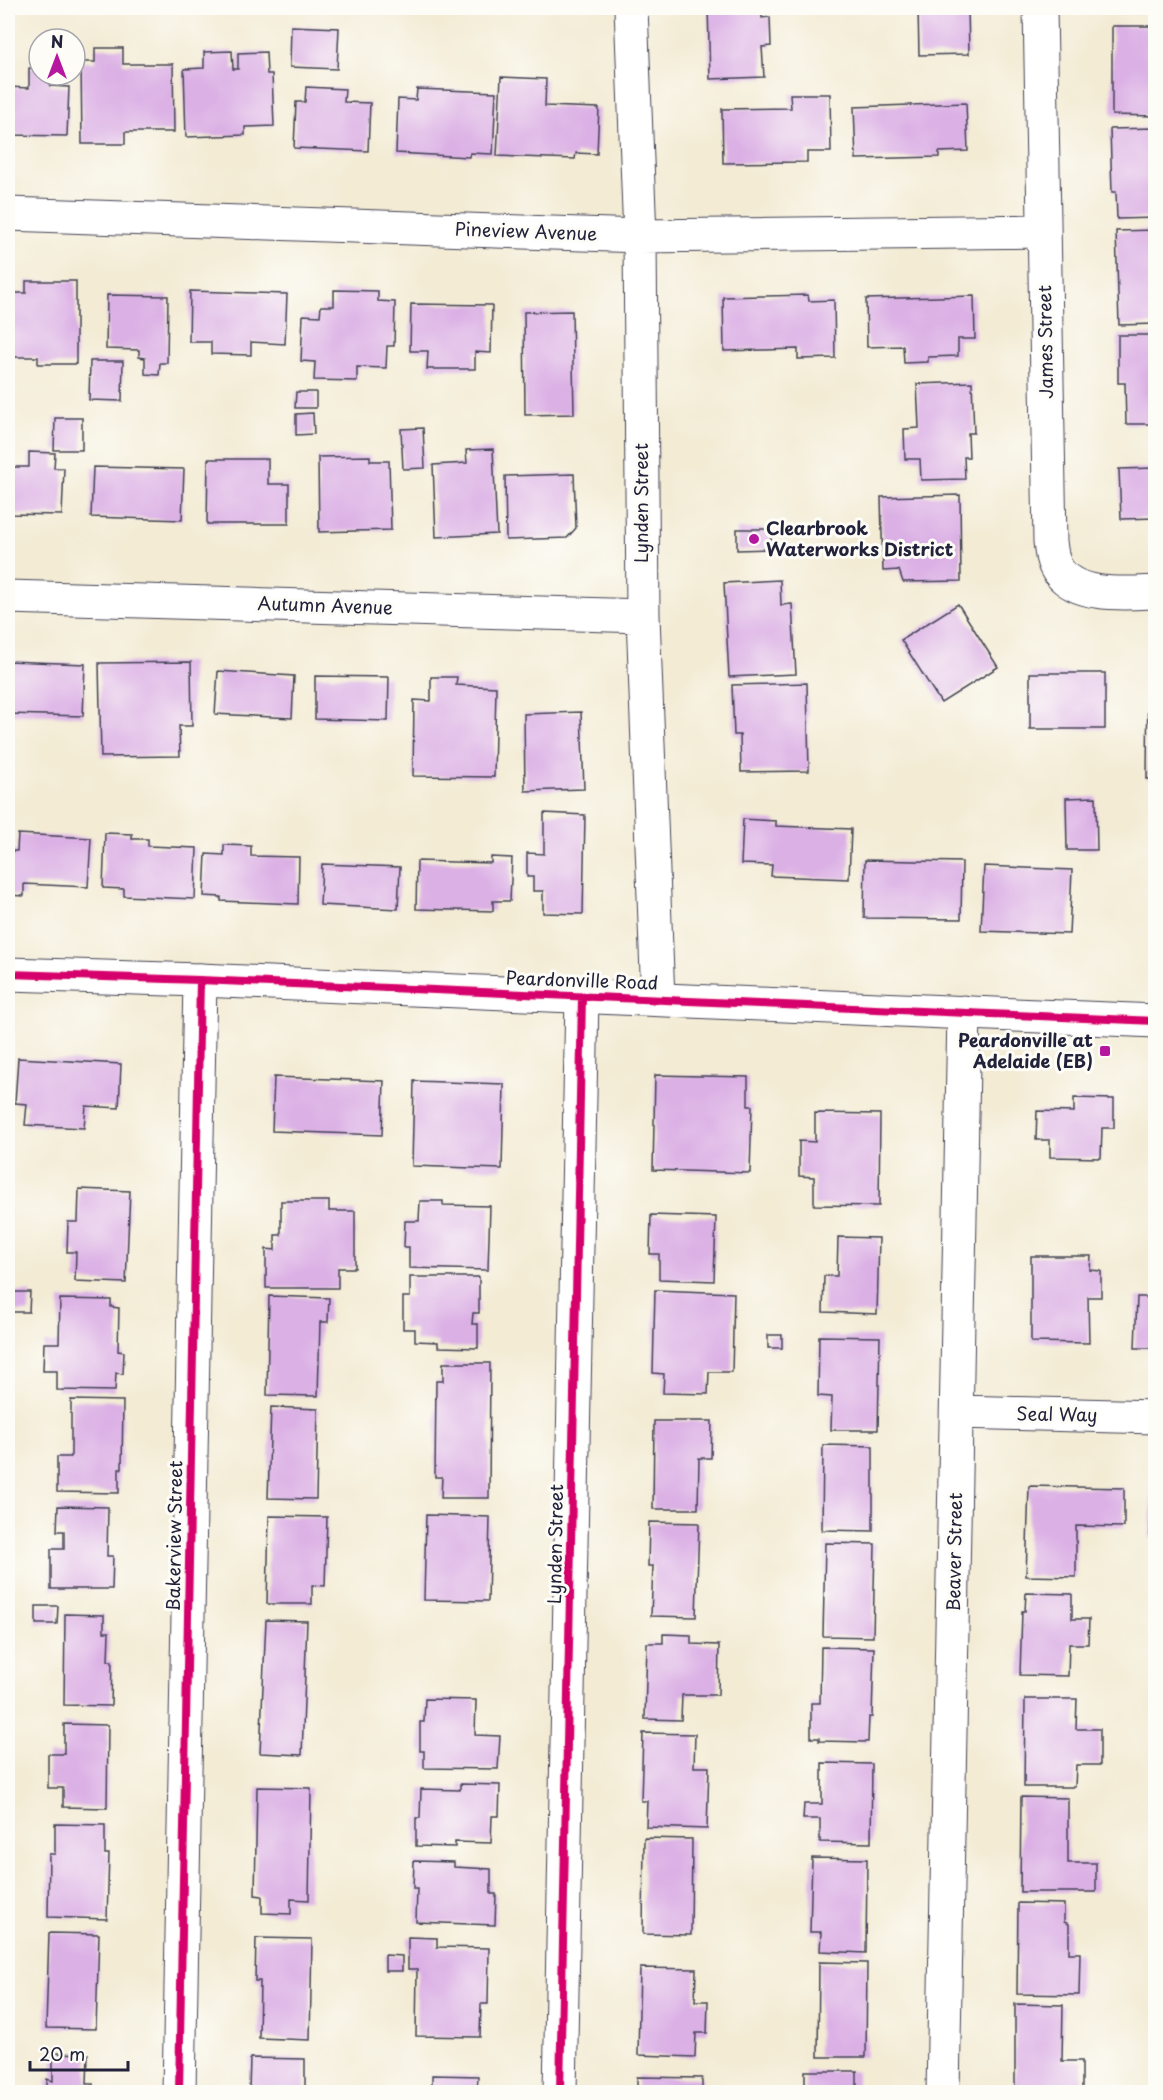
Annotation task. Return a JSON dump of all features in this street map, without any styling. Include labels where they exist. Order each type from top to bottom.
[{"type":"street","name":"Lynden Street","points":[[631,8],[640,236],[643,616],[658,999]]},
{"type":"street","name":"James Street","points":[[1040,8],[1050,541],[1053,561],[1059,572],[1068,580],[1085,589],[1155,592]]},
{"type":"street","name":"Pineview Avenue","points":[[8,214],[640,236],[1044,231]]},
{"type":"street","name":"Autumn Avenue","points":[[8,597],[643,616]]},
{"type":"street","name":"Peardonville Road","points":[[8,974],[200,980],[1155,1021]]},
{"type":"street","name":"Bakerview Street","points":[[179,2092],[200,980]]},
{"type":"street","name":"Lynden Street","points":[[560,2092],[582,997]]},
{"type":"street","name":"Beaver Street","points":[[943,2092],[964,1012]]},
{"type":"street","name":"Seal Way","points":[[958,1412],[1155,1417]]},
{"type":"shaded area","points":[[8,1187],[11,1187],[8,1370]]},
{"type":"building","points":[[708,8],[762,8],[762,18],[770,17],[771,46],[762,47],[764,77],[710,79]]},
{"type":"building","points":[[918,8],[968,8],[969,54],[919,55]]},
{"type":"building","points":[[1110,8],[1156,8],[1156,13],[1110,13]]},
{"type":"building","points":[[291,26],[339,28],[337,69],[290,67]]},
{"type":"building","points":[[1112,26],[1155,26],[1156,116],[1112,115]]},
{"type":"building","points":[[95,48],[123,48],[123,64],[173,64],[174,132],[125,132],[125,144],[82,144],[81,87],[87,87],[87,62],[95,62]]},
{"type":"building","points":[[232,51],[233,69],[238,69],[238,53],[266,52],[267,74],[272,74],[274,126],[245,127],[245,135],[186,137],[184,69],[204,68],[204,52]]},
{"type":"building","points":[[501,77],[546,79],[545,106],[599,108],[597,154],[576,153],[575,159],[497,156]]},
{"type":"building","points":[[8,87],[69,87],[67,136],[8,135]]},
{"type":"building","points":[[306,87],[345,89],[344,102],[370,103],[368,151],[294,148],[296,102],[305,102]]},
{"type":"building","points":[[417,89],[496,92],[493,154],[470,153],[469,157],[396,153],[398,99],[416,100]]},
{"type":"building","points":[[790,94],[830,94],[831,152],[807,152],[807,162],[723,163],[722,109],[791,108]]},
{"type":"building","points":[[966,103],[968,151],[939,152],[939,157],[856,159],[854,107]]},
{"type":"building","points":[[1156,128],[1156,218],[1117,219],[1116,192],[1112,192],[1110,129]]},
{"type":"building","points":[[1156,230],[1156,324],[1119,325],[1116,231]]},
{"type":"building","points":[[26,281],[76,281],[76,364],[38,364],[38,357],[8,357],[8,293],[26,293]]},
{"type":"building","points":[[334,290],[378,291],[378,301],[395,302],[394,346],[387,346],[386,368],[357,367],[357,381],[314,380],[315,362],[301,361],[303,315],[320,316],[321,306],[334,306]]},
{"type":"building","points":[[190,291],[287,294],[285,344],[251,342],[251,355],[211,354],[211,342],[189,342]]},
{"type":"building","points":[[107,295],[168,296],[167,363],[160,363],[159,375],[145,374],[145,358],[139,357],[139,350],[106,349]]},
{"type":"building","points":[[808,295],[809,301],[834,300],[835,358],[798,359],[798,349],[724,351],[723,297]]},
{"type":"building","points":[[974,296],[975,339],[958,339],[958,356],[928,357],[928,362],[904,363],[903,346],[867,347],[866,299]]},
{"type":"building","points":[[411,304],[492,305],[491,353],[475,352],[475,369],[427,369],[428,351],[410,351]]},
{"type":"building","points":[[572,311],[574,414],[525,415],[524,312]]},
{"type":"building","points":[[1118,335],[1156,335],[1156,424],[1126,424],[1125,383],[1118,383]]},
{"type":"building","points":[[90,361],[123,361],[122,401],[89,400]]},
{"type":"building","points":[[972,382],[974,433],[968,433],[969,457],[964,457],[965,479],[921,480],[920,459],[905,459],[904,429],[919,428],[917,384]]},
{"type":"building","points":[[296,392],[316,392],[316,408],[295,408]]},
{"type":"building","points":[[313,413],[314,434],[296,435],[296,414]]},
{"type":"building","points":[[55,418],[82,418],[82,450],[54,450]]},
{"type":"building","points":[[423,428],[425,468],[403,469],[401,429]]},
{"type":"building","points":[[493,449],[497,534],[436,537],[433,465],[467,463],[466,450]]},
{"type":"building","points":[[29,452],[55,453],[54,468],[64,468],[62,515],[8,514],[8,467],[29,467]]},
{"type":"building","points":[[370,456],[370,461],[389,461],[391,530],[319,532],[318,457]]},
{"type":"building","points":[[208,459],[268,459],[268,484],[289,484],[289,524],[207,524]]},
{"type":"building","points":[[93,467],[184,469],[182,520],[91,517]]},
{"type":"building","points":[[1156,468],[1156,518],[1121,519],[1119,469]]},
{"type":"building","points":[[574,474],[576,528],[567,538],[506,540],[505,476]]},
{"type":"building","points":[[960,495],[961,581],[903,582],[899,570],[883,571],[881,497]]},
{"type":"building","name":"Clearbrook Waterworks District","points":[[737,529],[771,529],[771,549],[737,550]]},
{"type":"building","points":[[780,580],[781,605],[792,604],[796,674],[729,677],[724,583]]},
{"type":"building","points":[[958,604],[998,667],[941,703],[901,640]]},
{"type":"building","points":[[8,661],[85,664],[83,716],[8,714]]},
{"type":"building","points":[[191,662],[192,726],[179,726],[180,756],[101,757],[99,663]]},
{"type":"building","points":[[1148,669],[1156,669],[1156,779],[1147,779]]},
{"type":"building","points":[[218,671],[294,676],[292,718],[215,714]]},
{"type":"building","points":[[1030,673],[1105,673],[1105,729],[1030,729]]},
{"type":"building","points":[[315,676],[389,677],[388,721],[315,719]]},
{"type":"building","points":[[431,677],[457,677],[456,685],[496,687],[494,777],[413,776],[414,700],[431,701]]},
{"type":"building","points":[[807,683],[809,771],[741,772],[740,735],[734,735],[732,685]]},
{"type":"building","points":[[581,712],[584,789],[525,791],[524,714]]},
{"type":"building","points":[[1096,797],[1097,850],[1067,850],[1066,798]]},
{"type":"building","points":[[544,813],[585,815],[583,914],[543,913],[543,891],[533,891],[533,877],[527,877],[527,853],[544,854]]},
{"type":"building","points":[[743,819],[776,821],[776,826],[851,829],[849,879],[771,876],[772,865],[741,864]]},
{"type":"building","points":[[105,833],[132,834],[132,839],[148,839],[148,846],[197,848],[195,899],[124,896],[124,889],[103,888]]},
{"type":"building","points":[[18,834],[91,838],[88,887],[24,884],[24,896],[8,895],[8,851],[17,851]]},
{"type":"building","points":[[224,845],[251,846],[251,856],[299,857],[298,904],[221,901],[221,897],[204,896],[206,854],[224,855]]},
{"type":"building","points":[[491,857],[512,858],[510,901],[493,901],[493,911],[416,909],[417,861],[491,863]]},
{"type":"building","points":[[865,860],[962,862],[961,919],[864,918]]},
{"type":"building","points":[[322,864],[400,867],[398,909],[320,905]]},
{"type":"building","points":[[984,866],[1072,870],[1069,934],[981,931]]},
{"type":"building","points":[[18,1058],[121,1064],[119,1108],[86,1106],[84,1128],[25,1125],[27,1104],[15,1103]]},
{"type":"building","points":[[655,1075],[748,1077],[748,1106],[752,1106],[750,1173],[653,1170]]},
{"type":"building","points":[[274,1077],[384,1081],[382,1135],[272,1131]]},
{"type":"building","points":[[414,1081],[504,1084],[502,1169],[412,1166]]},
{"type":"building","points":[[1074,1098],[1114,1099],[1114,1128],[1102,1128],[1101,1158],[1050,1157],[1050,1140],[1036,1140],[1037,1111],[1074,1112]]},
{"type":"building","points":[[815,1113],[880,1114],[879,1206],[814,1205],[814,1177],[799,1176],[799,1141],[815,1142]]},
{"type":"building","points":[[79,1189],[130,1191],[126,1283],[75,1281],[76,1252],[67,1252],[68,1222],[78,1222]]},
{"type":"building","points":[[281,1201],[329,1201],[329,1211],[355,1211],[355,1268],[338,1268],[338,1288],[266,1288],[266,1249],[275,1250],[275,1235],[281,1235]]},
{"type":"building","points":[[420,1201],[443,1201],[443,1205],[490,1206],[488,1270],[409,1268],[409,1247],[404,1247],[405,1221],[419,1221]]},
{"type":"building","points":[[651,1215],[716,1217],[714,1281],[659,1279],[659,1254],[650,1254]]},
{"type":"building","points":[[838,1237],[879,1238],[877,1314],[823,1312],[824,1276],[837,1276]]},
{"type":"building","points":[[1031,1256],[1091,1256],[1090,1270],[1101,1271],[1101,1297],[1088,1297],[1089,1343],[1031,1342]]},
{"type":"building","points":[[410,1277],[479,1277],[479,1313],[473,1313],[472,1324],[478,1324],[478,1348],[438,1347],[438,1342],[415,1341],[415,1329],[403,1329],[403,1297],[410,1297]]},
{"type":"building","points":[[655,1290],[734,1293],[732,1372],[709,1372],[708,1394],[663,1393],[664,1374],[653,1373]]},
{"type":"building","points":[[12,1292],[30,1292],[29,1312],[11,1312]]},
{"type":"building","points":[[269,1296],[329,1298],[328,1322],[320,1322],[318,1396],[267,1395]]},
{"type":"building","points":[[1137,1297],[1156,1297],[1156,1348],[1135,1348]]},
{"type":"building","points":[[60,1299],[111,1300],[111,1307],[119,1308],[118,1351],[124,1352],[123,1374],[116,1373],[115,1391],[57,1390],[57,1371],[43,1371],[44,1343],[59,1343]]},
{"type":"building","points":[[768,1335],[782,1335],[782,1348],[768,1348]]},
{"type":"building","points":[[819,1336],[880,1337],[878,1430],[831,1430],[832,1397],[818,1396]]},
{"type":"building","points":[[443,1363],[490,1363],[489,1498],[441,1498],[442,1477],[435,1477],[436,1381],[443,1381]]},
{"type":"building","points":[[71,1400],[123,1401],[122,1469],[119,1469],[119,1493],[57,1492],[57,1457],[71,1457]]},
{"type":"building","points":[[271,1407],[318,1409],[316,1499],[268,1498]]},
{"type":"building","points":[[654,1421],[712,1421],[711,1458],[699,1458],[698,1509],[653,1509]]},
{"type":"building","points":[[823,1445],[873,1446],[873,1531],[822,1530]]},
{"type":"building","points":[[1029,1486],[1124,1488],[1124,1527],[1076,1526],[1076,1577],[1026,1576]]},
{"type":"building","points":[[1152,1486],[1156,1487],[1156,1538],[1150,1538]]},
{"type":"building","points":[[58,1506],[108,1507],[107,1556],[113,1556],[112,1589],[51,1589],[51,1549],[64,1549],[64,1531],[57,1531]]},
{"type":"building","points":[[426,1515],[490,1517],[488,1601],[424,1600]]},
{"type":"building","points":[[269,1516],[327,1517],[325,1586],[312,1585],[312,1604],[267,1604]]},
{"type":"building","points":[[649,1522],[699,1523],[696,1617],[651,1616],[653,1566],[648,1566]]},
{"type":"building","points":[[825,1543],[875,1544],[873,1637],[823,1636]]},
{"type":"building","points":[[1026,1593],[1072,1594],[1072,1619],[1089,1619],[1088,1644],[1069,1644],[1068,1676],[1020,1675],[1022,1611],[1025,1611]]},
{"type":"building","points":[[36,1606],[58,1606],[57,1624],[36,1624]]},
{"type":"building","points":[[65,1614],[104,1615],[104,1632],[109,1632],[108,1661],[112,1661],[111,1706],[64,1705]]},
{"type":"building","points":[[266,1620],[307,1621],[302,1755],[260,1753]]},
{"type":"building","points":[[663,1634],[691,1635],[691,1644],[719,1645],[718,1695],[682,1695],[681,1720],[645,1719],[647,1643],[663,1643]]},
{"type":"building","points":[[821,1647],[874,1648],[872,1717],[869,1717],[868,1742],[819,1741],[819,1738],[811,1738],[811,1703],[820,1703]]},
{"type":"building","points":[[425,1699],[476,1700],[475,1735],[500,1736],[498,1769],[424,1768],[424,1751],[420,1751],[420,1722],[424,1722]]},
{"type":"building","points":[[1025,1699],[1077,1699],[1076,1729],[1100,1729],[1100,1765],[1076,1765],[1075,1787],[1024,1787]]},
{"type":"building","points":[[64,1724],[108,1725],[107,1808],[63,1807],[63,1788],[48,1788],[48,1754],[64,1754]]},
{"type":"building","points":[[643,1733],[695,1734],[694,1767],[709,1767],[707,1829],[646,1827],[647,1801],[641,1801]]},
{"type":"building","points":[[822,1763],[872,1764],[871,1843],[820,1842],[820,1819],[803,1819],[804,1804],[822,1804]]},
{"type":"building","points":[[460,1784],[500,1785],[499,1816],[492,1816],[491,1843],[455,1842],[455,1847],[416,1846],[416,1818],[420,1818],[421,1789],[460,1790]]},
{"type":"building","points":[[257,1787],[311,1788],[309,1900],[291,1899],[291,1914],[262,1913],[262,1896],[255,1895]]},
{"type":"building","points":[[1021,1797],[1068,1798],[1068,1863],[1096,1863],[1096,1892],[1020,1892]]},
{"type":"building","points":[[55,1824],[105,1825],[105,1854],[109,1854],[107,1919],[48,1917],[49,1854],[55,1854]]},
{"type":"building","points":[[644,1838],[692,1839],[691,1935],[643,1934]]},
{"type":"building","points":[[812,1858],[867,1859],[866,1953],[820,1951],[821,1932],[810,1932]]},
{"type":"building","points":[[414,1861],[454,1862],[454,1867],[491,1869],[491,1894],[496,1894],[495,1925],[416,1922],[417,1889],[413,1889]]},
{"type":"building","points":[[1018,1903],[1064,1904],[1064,1922],[1069,1924],[1069,1953],[1080,1953],[1079,1995],[1017,1994]]},
{"type":"building","points":[[49,1933],[99,1934],[96,2029],[46,2028]]},
{"type":"building","points":[[408,1937],[437,1938],[437,1947],[489,1948],[488,2004],[481,2004],[480,2037],[416,2036],[417,1969],[408,1969]]},
{"type":"building","points":[[256,1938],[312,1939],[310,2040],[259,2038],[260,1981],[255,1981]]},
{"type":"building","points":[[385,1955],[402,1956],[402,1971],[385,1971]]},
{"type":"building","points":[[819,1962],[867,1963],[866,2057],[818,2057]]},
{"type":"building","points":[[640,1968],[696,1969],[695,2001],[708,2001],[707,2033],[696,2033],[695,2057],[638,2055]]},
{"type":"building","points":[[1015,2004],[1063,2005],[1062,2061],[1082,2061],[1082,2092],[1015,2092]]},
{"type":"building","points":[[53,2053],[88,2054],[87,2084],[93,2084],[93,2092],[47,2092],[47,2079],[53,2081]]},
{"type":"building","points":[[250,2058],[305,2059],[305,2092],[249,2092]]},
{"type":"building","points":[[805,2071],[857,2071],[857,2092],[805,2092]]},
{"type":"building","points":[[432,2075],[478,2076],[477,2092],[432,2092]]},
{"type":"building","points":[[637,2077],[702,2078],[702,2092],[637,2092]]},
{"type":"cycle path","points":[[8,974],[200,980],[1156,1021]]},
{"type":"cycle path","points":[[179,2092],[200,980]]},
{"type":"cycle path","points":[[560,2092],[582,997]]},
{"type":"place","name":"Clearbrook Waterworks District","points":[[754,539]]},
{"type":"place","name":"Peardonville at Adelaide (EB)","points":[[1105,1051]]}]
